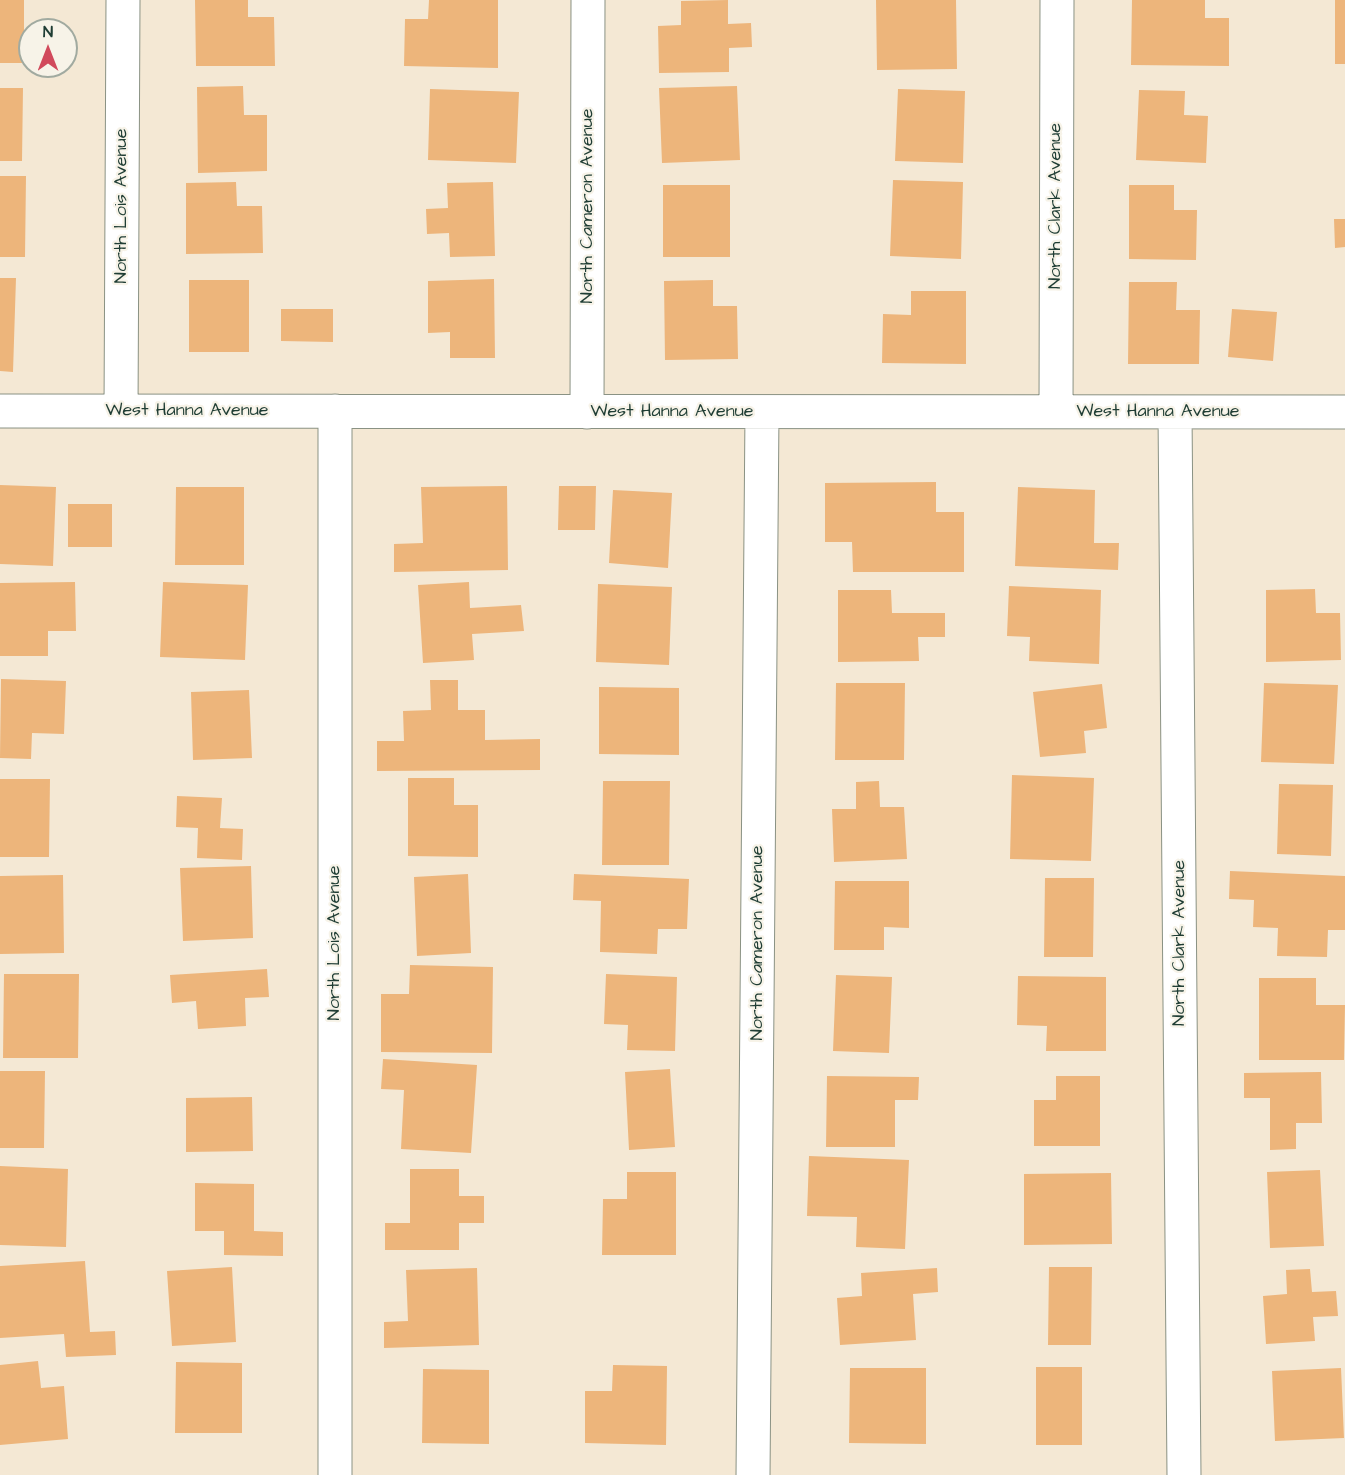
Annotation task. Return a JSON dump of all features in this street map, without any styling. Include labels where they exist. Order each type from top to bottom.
[{"type":"street","name":"North Lois Avenue","points":[[121,411],[123,0]]},
{"type":"street","name":"North Cameron Avenue","points":[[588,0],[588,412]]},
{"type":"street","name":"North Clark Avenue","points":[[1056,412],[1057,0]]},
{"type":"street","name":"West Hanna Avenue","points":[[0,411],[1345,412]]},
{"type":"street","name":"North Lois Avenue","points":[[335,411],[335,1475]]},
{"type":"street","name":"North Cameron Avenue","points":[[753,1475],[762,412]]},
{"type":"street","name":"North Clark Avenue","points":[[1175,412],[1184,1475]]},
{"type":"building","points":[[0,0],[24,0],[24,18],[18,18],[18,63],[0,63]]},
{"type":"building","points":[[195,0],[248,0],[248,17],[274,17],[275,66],[196,66]]},
{"type":"building","points":[[429,0],[498,0],[498,68],[404,66],[405,19],[428,19]]},
{"type":"building","points":[[728,0],[728,24],[751,23],[752,47],[729,48],[729,72],[659,73],[658,26],[681,25],[681,1]]},
{"type":"building","points":[[876,0],[956,0],[957,69],[877,70]]},
{"type":"building","points":[[1132,0],[1205,0],[1205,18],[1229,18],[1229,66],[1131,65]]},
{"type":"building","points":[[1335,0],[1345,0],[1345,64],[1335,64]]},
{"type":"building","points":[[243,86],[244,115],[267,115],[267,171],[198,173],[197,87]]},
{"type":"building","points":[[737,86],[740,160],[662,163],[659,88]]},
{"type":"building","points":[[0,88],[23,88],[22,161],[0,161]]},
{"type":"building","points":[[430,89],[519,92],[516,163],[428,160]]},
{"type":"building","points":[[898,89],[965,91],[963,163],[895,161]]},
{"type":"building","points":[[1139,90],[1185,91],[1184,115],[1208,116],[1206,163],[1136,160]]},
{"type":"building","points":[[0,176],[26,176],[25,257],[0,257]]},
{"type":"building","points":[[893,180],[963,182],[961,259],[890,256]]},
{"type":"building","points":[[236,182],[237,206],[262,206],[263,253],[186,254],[186,183]]},
{"type":"building","points":[[493,182],[495,256],[450,257],[449,233],[427,234],[426,209],[448,208],[447,183]]},
{"type":"building","points":[[663,185],[730,185],[730,257],[663,257]]},
{"type":"building","points":[[1129,185],[1174,185],[1174,210],[1197,210],[1196,260],[1129,259]]},
{"type":"building","points":[[1334,219],[1345,219],[1345,247],[1335,248]]},
{"type":"building","points":[[0,278],[16,278],[13,372],[0,371]]},
{"type":"building","points":[[494,279],[495,358],[450,358],[450,332],[428,333],[428,281]]},
{"type":"building","points":[[189,280],[249,280],[249,352],[189,352]]},
{"type":"building","points":[[713,280],[713,306],[737,306],[738,359],[665,360],[664,281]]},
{"type":"building","points":[[1129,282],[1177,282],[1176,310],[1200,310],[1199,364],[1128,364]]},
{"type":"building","points":[[911,291],[966,291],[966,364],[882,363],[883,314],[911,315]]},
{"type":"building","points":[[281,309],[333,309],[333,342],[281,341]]},
{"type":"building","points":[[1232,309],[1277,312],[1273,361],[1228,357]]},
{"type":"building","points":[[936,482],[936,512],[964,512],[964,572],[853,572],[852,542],[825,542],[825,483]]},
{"type":"building","points":[[0,485],[56,487],[53,566],[0,564]]},
{"type":"building","points":[[507,486],[508,570],[394,572],[394,544],[423,543],[421,487]]},
{"type":"building","points":[[559,486],[596,486],[595,530],[558,530]]},
{"type":"building","points":[[176,487],[244,487],[244,565],[175,565]]},
{"type":"building","points":[[1018,487],[1095,490],[1094,543],[1119,543],[1118,570],[1015,566]]},
{"type":"building","points":[[613,490],[672,493],[668,568],[609,563]]},
{"type":"building","points":[[68,504],[112,504],[112,547],[68,547]]},
{"type":"building","points":[[75,582],[76,631],[48,631],[48,656],[0,656],[0,583]]},
{"type":"building","points":[[163,582],[248,585],[245,660],[160,657]]},
{"type":"building","points":[[469,582],[470,608],[521,605],[524,631],[472,634],[474,660],[423,663],[418,585]]},
{"type":"building","points":[[598,584],[672,587],[669,665],[596,662]]},
{"type":"building","points":[[1009,586],[1101,590],[1099,664],[1029,661],[1030,637],[1007,636]]},
{"type":"building","points":[[1315,589],[1316,613],[1340,613],[1341,660],[1266,662],[1266,590]]},
{"type":"building","points":[[838,590],[891,590],[892,613],[945,613],[945,637],[918,637],[919,661],[838,662]]},
{"type":"building","points":[[1,679],[66,681],[64,734],[32,733],[31,759],[0,758]]},
{"type":"building","points":[[430,680],[458,680],[458,710],[485,710],[485,740],[540,739],[540,770],[377,771],[377,741],[404,741],[403,711],[431,710]]},
{"type":"building","points":[[836,683],[905,683],[904,760],[835,760]]},
{"type":"building","points":[[1264,683],[1338,685],[1334,764],[1261,762]]},
{"type":"building","points":[[1102,684],[1107,728],[1084,731],[1086,753],[1040,757],[1033,692]]},
{"type":"building","points":[[599,687],[679,688],[679,755],[599,754]]},
{"type":"building","points":[[249,690],[252,758],[193,760],[191,692]]},
{"type":"building","points":[[1012,775],[1094,778],[1091,861],[1010,859]]},
{"type":"building","points":[[408,778],[454,778],[454,805],[478,805],[478,857],[408,856]]},
{"type":"building","points":[[0,779],[50,779],[49,857],[0,857]]},
{"type":"building","points":[[603,781],[670,781],[669,865],[602,865]]},
{"type":"building","points":[[879,781],[880,807],[904,807],[907,859],[834,862],[832,809],[856,809],[856,782]]},
{"type":"building","points":[[1279,784],[1333,785],[1331,856],[1277,854]]},
{"type":"building","points":[[177,796],[222,798],[220,828],[243,829],[242,860],[197,858],[198,828],[176,827]]},
{"type":"building","points":[[251,866],[253,938],[183,941],[180,868]]},
{"type":"building","points":[[1230,871],[1345,876],[1345,930],[1328,930],[1327,957],[1277,956],[1278,928],[1253,927],[1254,900],[1229,899]]},
{"type":"building","points":[[468,874],[471,953],[417,956],[414,877]]},
{"type":"building","points":[[574,874],[689,879],[687,929],[658,929],[657,954],[600,952],[601,901],[573,900]]},
{"type":"building","points":[[63,875],[64,953],[0,954],[0,876]]},
{"type":"building","points":[[1045,878],[1094,878],[1093,957],[1044,957]]},
{"type":"building","points":[[835,881],[909,881],[909,928],[884,927],[884,950],[834,950]]},
{"type":"building","points":[[410,965],[493,967],[492,1053],[381,1052],[381,994],[409,994]]},
{"type":"building","points":[[267,969],[269,997],[245,998],[246,1026],[198,1029],[196,1001],[172,1003],[170,975]]},
{"type":"building","points":[[4,974],[79,974],[78,1058],[3,1058]]},
{"type":"building","points":[[606,974],[677,977],[675,1051],[627,1050],[628,1025],[604,1024]]},
{"type":"building","points":[[836,975],[892,977],[889,1053],[833,1051]]},
{"type":"building","points":[[1018,976],[1106,977],[1106,1051],[1046,1051],[1047,1026],[1017,1025]]},
{"type":"building","points":[[1259,978],[1316,978],[1316,1005],[1345,1005],[1344,1060],[1259,1060]]},
{"type":"building","points":[[383,1059],[477,1065],[471,1153],[401,1149],[404,1090],[381,1089]]},
{"type":"building","points":[[670,1069],[675,1147],[629,1150],[625,1072]]},
{"type":"building","points":[[0,1071],[45,1071],[44,1148],[0,1148]]},
{"type":"building","points":[[1321,1072],[1322,1123],[1296,1123],[1296,1149],[1270,1150],[1270,1098],[1244,1098],[1244,1073]]},
{"type":"building","points":[[827,1076],[919,1077],[918,1100],[895,1100],[895,1147],[826,1147]]},
{"type":"building","points":[[1056,1076],[1100,1076],[1100,1146],[1034,1146],[1034,1100],[1056,1100]]},
{"type":"building","points":[[252,1097],[253,1151],[186,1152],[186,1098]]},
{"type":"building","points":[[809,1156],[909,1160],[905,1249],[856,1247],[857,1217],[807,1216]]},
{"type":"building","points":[[0,1166],[68,1169],[66,1247],[0,1245]]},
{"type":"building","points":[[410,1169],[459,1169],[459,1196],[484,1196],[484,1223],[459,1223],[459,1250],[385,1250],[385,1223],[410,1223]]},
{"type":"building","points":[[1320,1170],[1324,1246],[1270,1248],[1267,1172]]},
{"type":"building","points":[[627,1172],[676,1172],[676,1255],[602,1255],[603,1199],[627,1199]]},
{"type":"building","points":[[1111,1173],[1112,1244],[1024,1245],[1024,1174]]},
{"type":"building","points":[[195,1183],[254,1184],[254,1231],[283,1232],[283,1256],[224,1255],[224,1231],[195,1231]]},
{"type":"building","points":[[85,1261],[90,1332],[115,1331],[116,1355],[66,1357],[64,1334],[0,1338],[0,1266]]},
{"type":"building","points":[[232,1267],[236,1342],[172,1346],[167,1271]]},
{"type":"building","points":[[1049,1267],[1092,1267],[1091,1345],[1048,1345]]},
{"type":"building","points":[[477,1268],[479,1345],[384,1348],[384,1322],[408,1321],[406,1270]]},
{"type":"building","points":[[937,1268],[938,1292],[913,1294],[916,1340],[840,1345],[837,1298],[862,1296],[861,1273]]},
{"type":"building","points":[[1310,1269],[1312,1292],[1336,1291],[1338,1316],[1313,1317],[1315,1341],[1266,1344],[1263,1296],[1287,1294],[1286,1270]]},
{"type":"building","points":[[38,1361],[41,1388],[64,1386],[68,1439],[0,1445],[0,1365]]},
{"type":"building","points":[[176,1362],[242,1363],[242,1433],[175,1433]]},
{"type":"building","points":[[613,1365],[667,1366],[666,1445],[585,1443],[585,1391],[612,1391]]},
{"type":"building","points":[[1036,1367],[1082,1367],[1082,1445],[1036,1445]]},
{"type":"building","points":[[850,1368],[926,1368],[926,1444],[849,1443]]},
{"type":"building","points":[[1341,1368],[1344,1438],[1275,1441],[1272,1371]]},
{"type":"building","points":[[423,1369],[489,1370],[489,1444],[422,1443]]}]
